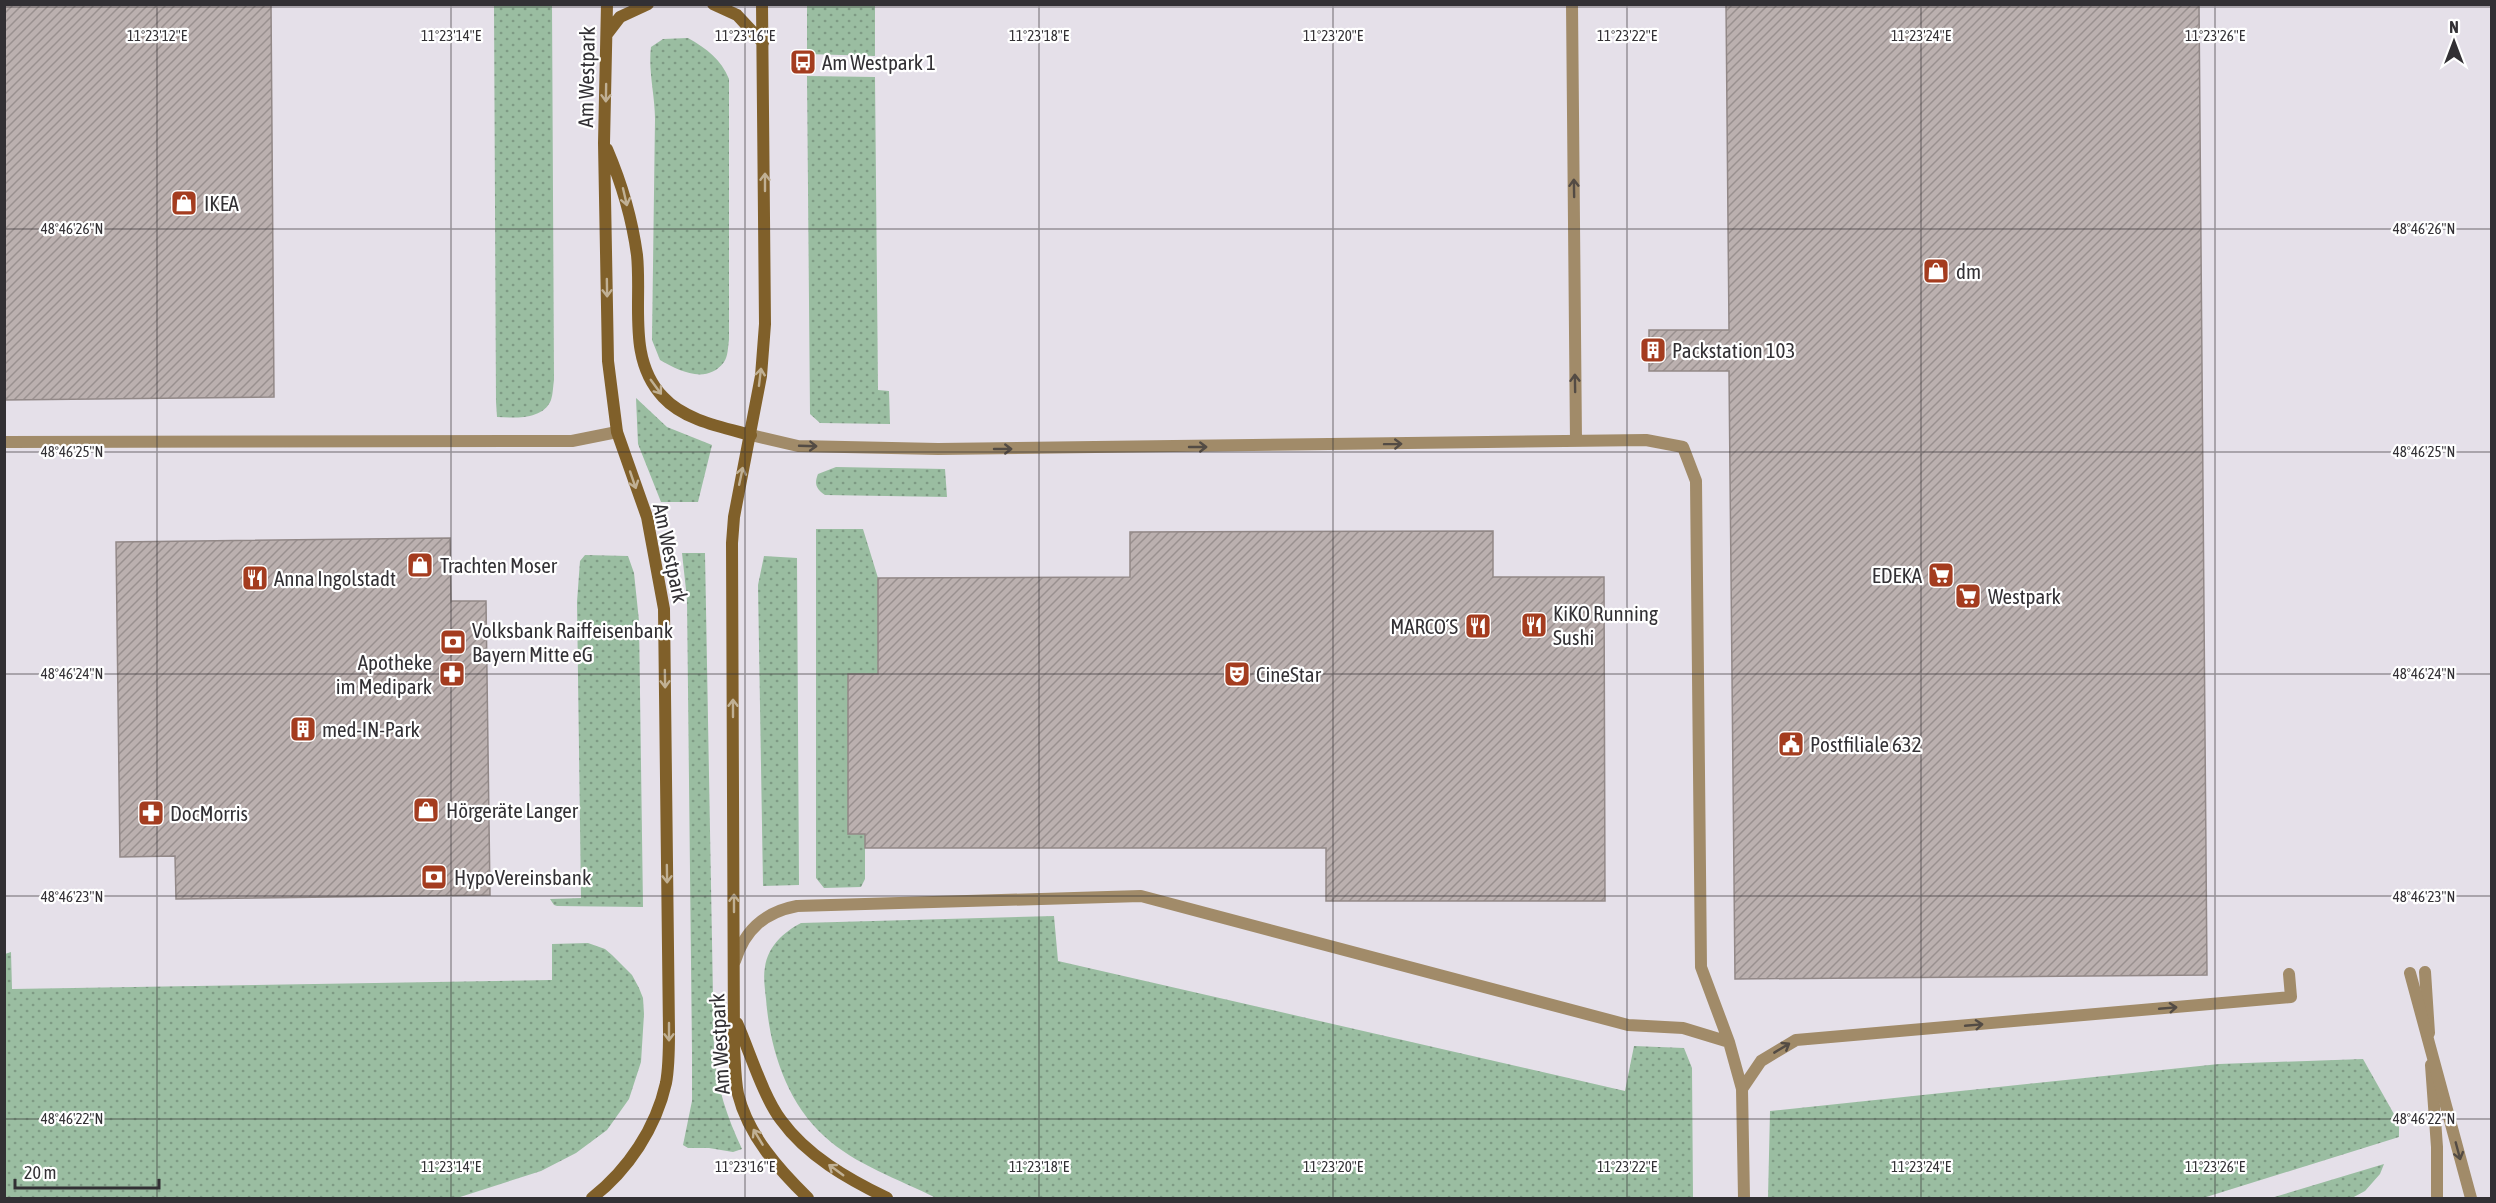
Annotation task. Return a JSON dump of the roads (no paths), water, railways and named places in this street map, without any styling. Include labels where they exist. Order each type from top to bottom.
[{"type":"main road","name":"Am Westpark","points":[[592,1198],[609,1185],[632,1158],[647,1131],[658,1109],[666,1082],[669,1055],[664,609],[647,517],[617,432],[608,361],[604,143],[607,4]]},
{"type":"main road","points":[[607,34],[620,17],[648,4]]},
{"type":"main road","points":[[714,4],[737,15],[763,43]]},
{"type":"main road","name":"Am Westpark","points":[[762,4],[765,324],[761,376],[735,508],[732,543],[735,1071],[738,1095],[747,1120],[773,1161],[808,1198]]},
{"type":"main road","points":[[604,143],[622,185],[632,223],[637,257],[638,338],[642,359],[650,379],[663,398],[684,412],[707,423],[751,435]]},
{"type":"main road","points":[[736,1019],[780,1120],[808,1149],[841,1174],[887,1198]]},
{"type":"lane","points":[[1572,4],[1576,441]]},
{"type":"lane","points":[[4,442],[572,441],[617,432]]},
{"type":"lane","points":[[751,435],[798,446],[938,449],[1576,441],[1646,441],[1683,447],[1696,481],[1701,967],[1729,1042],[1742,1089],[1744,1198]]},
{"type":"lane","points":[[735,962],[741,943],[751,928],[766,916],[784,908],[810,905],[1141,896],[1628,1025],[1683,1028],[1729,1042]]},
{"type":"lane","points":[[2425,972],[2437,1147],[2437,1198]]},
{"type":"lane","points":[[2410,973],[2471,1198]]},
{"type":"lane","points":[[1742,1089],[1761,1061],[1796,1040],[2291,997],[2289,974]]},
{"type":"place","name":"Am Westpark 1","points":[[803,62]]},
{"type":"place","name":"IKEA","points":[[184,203]]},
{"type":"place","name":"dm","points":[[1936,271]]},
{"type":"place","name":"Packstation 103","points":[[1653,350]]},
{"type":"place","name":"Trachten Moser","points":[[420,565]]},
{"type":"place","name":"EDEKA","points":[[1941,575]]},
{"type":"place","name":"Anna Ingolstadt","points":[[255,578]]},
{"type":"place","name":"Westpark","points":[[1968,596]]},
{"type":"place","name":"KiKO Running Sushi","points":[[1534,625]]},
{"type":"place","name":"MARCO´S","points":[[1478,626]]},
{"type":"place","name":"Volksbank Raiffeisenbank Bayern Mitte eG","points":[[453,642]]},
{"type":"place","name":"Apotheke im Medipark","points":[[452,674]]},
{"type":"place","name":"CineStar","points":[[1237,674]]},
{"type":"place","name":"med-IN-Park","points":[[303,729]]},
{"type":"place","name":"Postfiliale 632","points":[[1791,744]]},
{"type":"place","name":"Hörgeräte Langer","points":[[426,810]]},
{"type":"place","name":"DocMorris","points":[[151,813]]},
{"type":"place","name":"HypoVereinsbank","points":[[434,877]]}]
